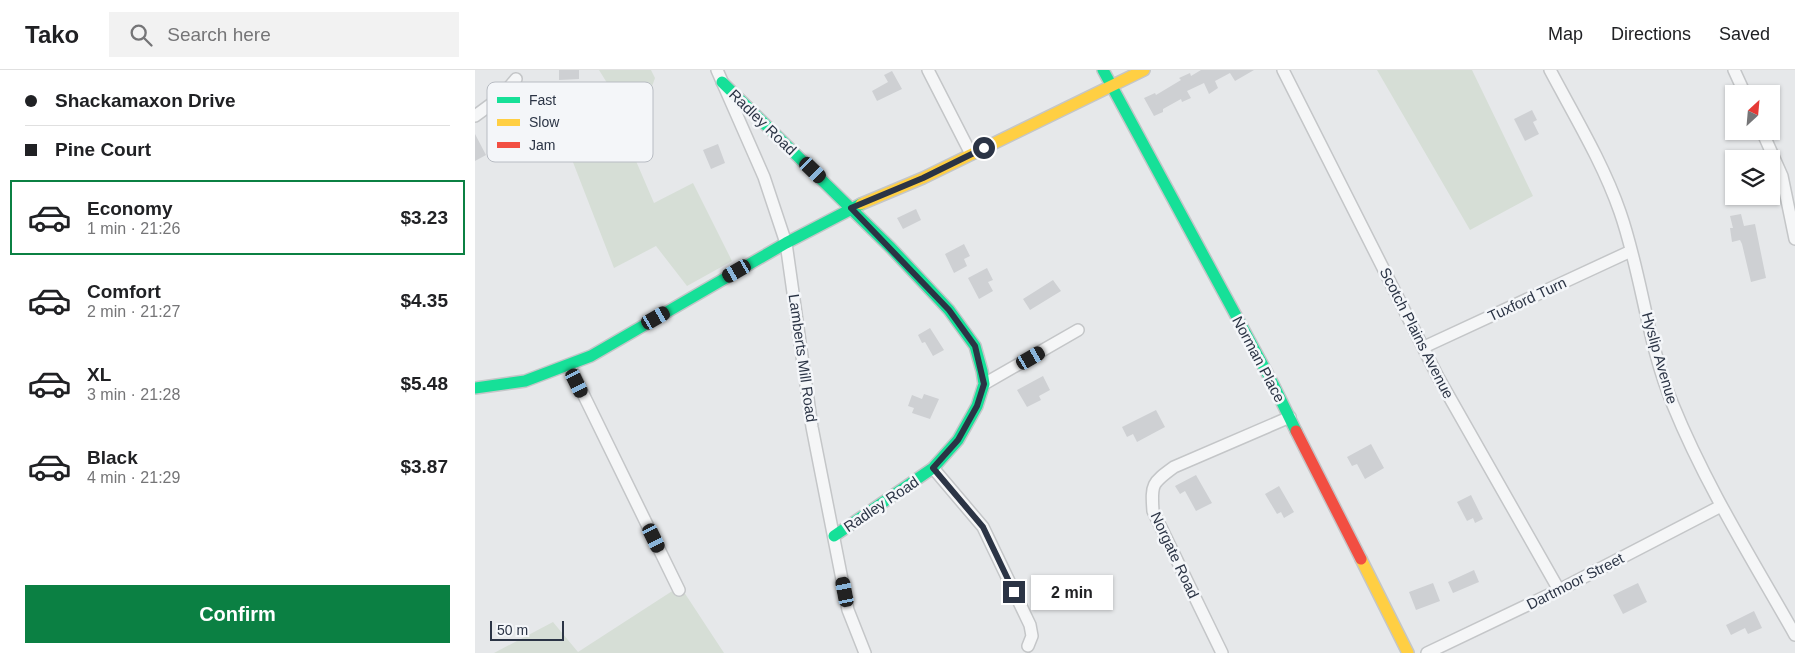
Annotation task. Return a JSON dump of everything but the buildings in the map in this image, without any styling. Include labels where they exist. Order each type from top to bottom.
[{"type":"street","name":"Lamberts Mill Road","points":[[717,70],[764,177],[786,243],[813,427],[848,610],[865,653]]},
{"type":"street","points":[[928,70],[971,154]]},
{"type":"street","name":"Norman Place","points":[[1103,70],[1290,417],[1408,653]]},
{"type":"street","points":[[475,388],[525,382],[591,356],[786,243],[851,208],[923,178],[1144,70]]},
{"type":"street","name":"Scotch Plains Avenue","points":[[1283,70],[1439,377],[1559,590]]},
{"type":"street","name":"Hyslip Avenue","points":[[1551,70],[1607,178],[1621,214],[1655,353],[1672,404],[1701,470],[1795,634]]},
{"type":"street","points":[[1734,70],[1741,85]]},
{"type":"street","name":"Radley Road","points":[[722,82],[851,208],[949,310],[975,346],[984,384],[977,406],[958,440],[933,468],[834,536]]},
{"type":"street","points":[[475,116],[487,107]]},
{"type":"street","points":[[1766,140],[1783,176],[1795,239]]},
{"type":"street","name":"Tuxford Turn","points":[[1424,348],[1631,251]]},
{"type":"street","points":[[984,384],[1078,330]]},
{"type":"street","points":[[569,365],[679,590]]},
{"type":"street","name":"Norgate Road","points":[[1221,653],[1153,511],[1151,491],[1158,478],[1174,467],[1290,417]]},
{"type":"street","points":[[933,468],[983,527],[1030,625],[1032,636],[1028,646]]},
{"type":"street","name":"Dartmoor Street","points":[[1427,653],[1559,590],[1721,506]]},
{"type":"shaded area","points":[[599,70],[651,70],[655,78],[653,84],[606,82]]},
{"type":"shaded area","points":[[1377,70],[1472,70],[1533,196],[1470,230]]},
{"type":"shaded area","points":[[573,162],[636,162],[654,203],[693,183],[732,261],[687,286],[656,246],[614,268]]},
{"type":"shaded area","points":[[680,586],[724,653],[494,653],[553,622],[578,652]]},
{"type":"traffic: fast","points":[[1103,70],[1273,384],[1296,431]]},
{"type":"traffic: fast","points":[[722,82],[891,248],[949,310],[975,346],[982,371],[984,384],[977,406],[958,440],[933,468],[834,536]]},
{"type":"traffic: fast","points":[[475,388],[525,381],[591,356],[786,243],[861,204]]},
{"type":"traffic: slow","points":[[861,204],[923,178],[1144,70]]},
{"type":"traffic: slow","points":[[1361,559],[1408,653]]},
{"type":"traffic: jam","points":[[1296,431],[1361,559]]},
{"type":"route","points":[[984,148],[923,178],[851,208],[949,310],[975,346],[984,384],[977,406],[958,440],[933,468],[983,527],[1014,592]]}]
